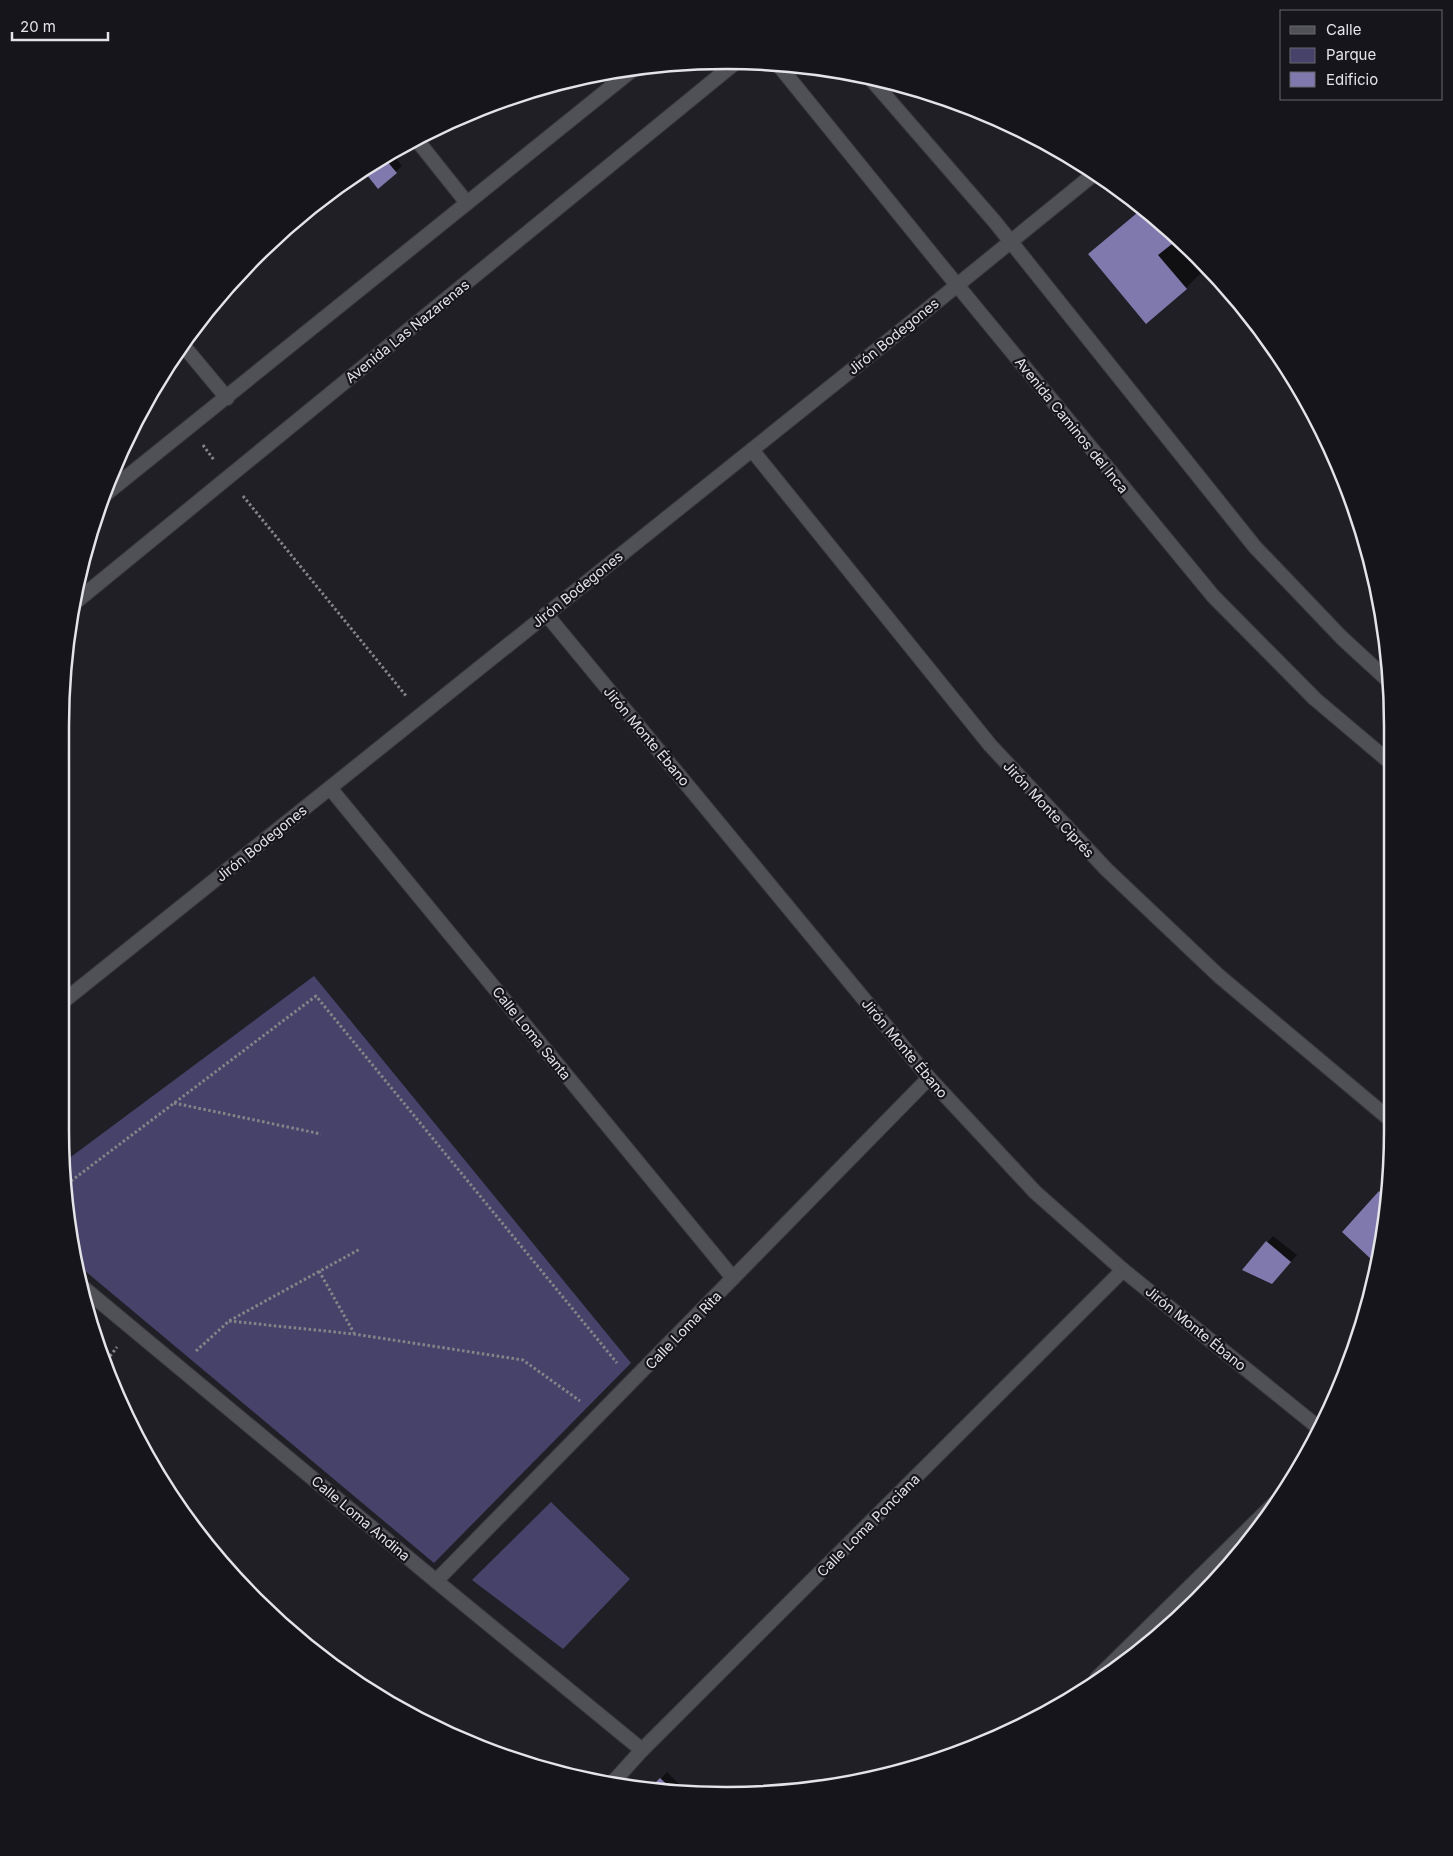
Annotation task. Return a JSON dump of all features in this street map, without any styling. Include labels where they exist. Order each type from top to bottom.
[{"type":"street","name":"Avenida Las Nazarenas","points":[[81,597],[728,69]]},
{"type":"street","name":"Avenida Caminos del Inca","points":[[784,71],[1213,596],[1315,699],[1384,757]]},
{"type":"street","points":[[115,486],[227,398],[622,77]]},
{"type":"street","points":[[877,86],[1011,242],[1255,546],[1342,638],[1382,675]]},
{"type":"street","points":[[421,145],[467,203]]},
{"type":"street","name":"Jirón Bodegones","points":[[69,997],[1089,178]]},
{"type":"street","points":[[187,351],[227,398]]},
{"type":"street","name":"Jirón Monte Ciprés","points":[[752,450],[990,744],[1106,870],[1219,976],[1384,1114]]},
{"type":"street","name":"Jirón Monte Ébano","points":[[546,614],[929,1078],[1034,1192],[1123,1270],[1314,1424]]},
{"type":"street","name":"Calle Loma Santa","points":[[330,788],[733,1278]]},
{"type":"street","name":"Calle Loma Rita","points":[[436,1581],[929,1078]]},
{"type":"street","name":"Calle Loma Ponciana","points":[[617,1778],[642,1750],[1123,1270]]},
{"type":"street","name":"Calle Loma Andina","points":[[89,1291],[642,1750]]},
{"type":"street","points":[[1137,1643],[1155,1627],[1242,1537]]},
{"type":"path","points":[[189,428],[421,714]]},
{"type":"path","points":[[71,1181],[316,996],[632,1381]]},
{"type":"path","points":[[174,1103],[321,1134]]},
{"type":"path","points":[[192,1355],[229,1321],[360,1249]]},
{"type":"path","points":[[319,1271],[354,1334]]},
{"type":"path","points":[[229,1321],[354,1334],[523,1360],[599,1414]]},
{"type":"green space","points":[[314,976],[631,1363],[434,1563],[84,1270],[74,1215],[70,1158]]},
{"type":"green space","points":[[551,1502],[630,1579],[563,1649],[472,1580]]},
{"type":"building","points":[[388,163],[397,173],[378,189],[368,176]]},
{"type":"building","points":[[1137,213],[1173,243],[1158,255],[1187,289],[1146,324],[1088,254]]},
{"type":"building","points":[[1379,1191],[1381,1193],[1379,1215],[1372,1260],[1342,1232]]},
{"type":"building","points":[[1266,1241],[1291,1262],[1272,1284],[1242,1270]]},
{"type":"building","points":[[660,1778],[667,1784],[655,1783]]}]
